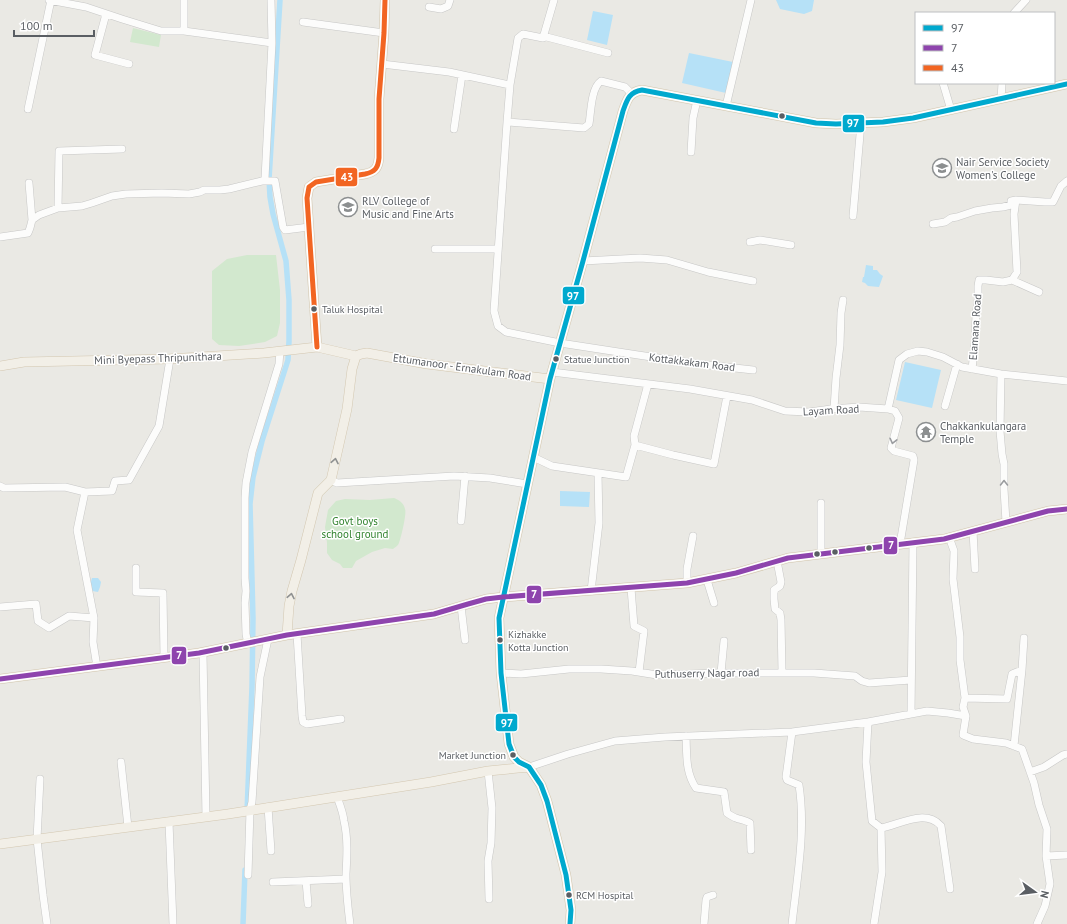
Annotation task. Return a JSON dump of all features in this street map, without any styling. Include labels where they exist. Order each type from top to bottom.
[{"type":"main road","points":[[317,348],[307,198],[309,187],[318,181],[365,174],[372,172],[378,167],[379,99],[385,0]]},
{"type":"main road","points":[[570,924],[571,910],[566,875],[547,801],[541,785],[529,767],[519,762],[514,756],[509,744],[501,673],[499,618],[551,376],[627,100],[632,94],[642,90],[821,123],[836,124],[883,122],[913,118],[1067,84]]},
{"type":"main road","name":"Mini Byepass Thripunithara","points":[[0,366],[24,362],[170,359],[317,348],[356,356]]},
{"type":"main road","name":"Ettumanoor - Ernakulam Road","points":[[356,356],[367,354],[427,364],[551,376]]},
{"type":"main road","points":[[288,635],[289,606],[292,591],[318,493],[331,480],[347,409],[352,369],[356,356]]},
{"type":"main road","points":[[0,679],[203,653],[288,635],[434,614],[486,599],[631,588],[707,580],[788,558],[949,537],[1048,511],[1067,509]]},
{"type":"main road","points":[[0,844],[206,817],[431,782],[488,771],[529,767]]},
{"type":"street","points":[[28,109],[50,0],[86,7],[161,31],[184,31],[272,44]]},
{"type":"street","points":[[184,0],[184,31]]},
{"type":"street","points":[[268,181],[265,176],[272,44],[271,0]]},
{"type":"street","points":[[428,7],[441,9],[448,6],[450,0]]},
{"type":"street","points":[[543,36],[554,0]]},
{"type":"street","points":[[1015,12],[1026,0]]},
{"type":"street","points":[[726,106],[749,1]]},
{"type":"street","points":[[106,14],[95,54],[129,64]]},
{"type":"street","points":[[303,22],[384,33]]},
{"type":"street","name":"Kottakkakam Road","points":[[608,53],[543,36],[543,38],[523,34],[518,38],[510,85],[498,249],[494,312],[498,326],[506,332],[560,343],[700,364],[753,370]]},
{"type":"street","points":[[382,64],[449,72],[510,85]]},
{"type":"street","points":[[454,129],[462,75]]},
{"type":"street","points":[[507,122],[584,128],[589,124],[594,92],[598,82],[600,81],[625,87],[632,94]]},
{"type":"street","points":[[943,84],[951,110]]},
{"type":"street","points":[[1001,99],[1002,84]]},
{"type":"street","points":[[691,152],[693,118],[696,100]]},
{"type":"street","points":[[853,216],[861,123]]},
{"type":"street","points":[[58,208],[59,151],[122,149]]},
{"type":"street","points":[[32,220],[38,215],[58,208],[92,204],[112,196],[162,193],[189,194],[204,190],[229,189],[262,181],[275,181],[283,227],[285,230],[309,227]]},
{"type":"street","points":[[933,224],[945,222],[951,218],[975,211],[1011,205],[1011,201],[1016,200],[1053,202],[1061,186],[1067,181]]},
{"type":"street","points":[[0,237],[28,233],[32,220],[29,183]]},
{"type":"street","points":[[1016,200],[1014,214],[1017,272],[1012,280],[1039,292]]},
{"type":"street","points":[[750,242],[760,240],[791,245]]},
{"type":"street","points":[[435,249],[498,249]]},
{"type":"street","points":[[583,262],[640,258],[666,260],[708,272],[753,281]]},
{"type":"street","name":"Elamana Road","points":[[972,369],[978,286],[980,280],[1003,282],[1012,280]]},
{"type":"street","points":[[834,409],[843,300]]},
{"type":"street","points":[[248,644],[245,624],[246,483],[252,452],[279,364],[281,351]]},
{"type":"street","points":[[900,544],[914,460],[912,456],[894,451],[891,448],[899,418],[895,411],[888,409],[900,360],[907,354],[927,352],[943,357],[962,367],[1001,374],[1067,381],[1067,376]]},
{"type":"street","points":[[0,486],[4,488],[65,487],[85,492],[112,491],[114,481],[130,480],[159,426],[170,359]]},
{"type":"street","points":[[945,406],[957,364]]},
{"type":"street","points":[[1001,374],[1000,431],[1004,464],[1006,522]]},
{"type":"street","name":"Layam Road","points":[[551,376],[690,389],[752,400],[785,410],[809,412],[859,408],[888,409]]},
{"type":"street","points":[[533,457],[552,466],[626,477],[635,445],[634,436],[648,384]]},
{"type":"street","points":[[635,445],[714,464],[727,396]]},
{"type":"street","points":[[591,591],[599,523],[598,473]]},
{"type":"street","points":[[461,522],[465,476]]},
{"type":"street","points":[[331,480],[337,482],[465,476],[490,478],[527,484]]},
{"type":"street","points":[[85,492],[77,530],[94,618],[93,642],[97,667]]},
{"type":"street","points":[[821,503],[821,554]]},
{"type":"street","points":[[973,531],[975,569]]},
{"type":"street","points":[[687,583],[687,569],[693,536]]},
{"type":"street","points":[[949,537],[954,551],[953,579],[960,637],[960,660],[966,698],[963,708],[966,716],[963,735],[973,739],[1006,743],[1022,749],[1047,829],[1046,856],[1050,884],[1045,906],[1037,924]]},
{"type":"street","points":[[911,714],[913,542]]},
{"type":"street","points":[[777,561],[781,582],[780,586],[774,590],[774,599],[775,609],[780,613],[781,620],[782,672]]},
{"type":"street","points":[[136,568],[136,592],[163,593],[164,658]]},
{"type":"street","points":[[707,580],[714,603]]},
{"type":"street","points":[[631,588],[634,626],[644,631],[639,672]]},
{"type":"street","points":[[0,606],[36,604],[38,621],[49,628],[69,616],[94,618]]},
{"type":"street","points":[[461,606],[465,640]]},
{"type":"street","points":[[297,634],[303,722],[307,724],[341,719]]},
{"type":"street","points":[[1014,746],[1024,638]]},
{"type":"street","points":[[248,875],[250,810],[252,802],[260,677],[264,640]]},
{"type":"street","points":[[721,673],[724,641]]},
{"type":"street","points":[[203,653],[206,817]]},
{"type":"street","name":"Puthuserry Nagar road","points":[[501,673],[521,674],[569,669],[601,669],[657,675],[782,672],[842,674],[855,676],[869,684],[911,680]]},
{"type":"street","points":[[966,698],[1006,699],[1012,674],[1022,670]]},
{"type":"street","points":[[529,767],[615,741],[686,736],[792,732],[868,722],[927,711],[948,712],[966,716]]},
{"type":"street","points":[[868,722],[866,762],[872,821],[880,828],[882,872],[874,924]]},
{"type":"street","points":[[792,732],[786,776],[787,780],[799,785],[802,817],[792,924]]},
{"type":"street","points":[[686,736],[687,765],[693,784],[696,788],[724,792],[727,813],[733,817],[746,820],[750,823],[751,850]]},
{"type":"street","points":[[1030,772],[1044,767],[1067,754]]},
{"type":"street","points":[[121,762],[128,827]]},
{"type":"street","points":[[488,771],[492,808],[491,843],[488,861],[489,900]]},
{"type":"street","points":[[40,779],[37,839],[47,924]]},
{"type":"street","points":[[337,797],[342,811],[346,832],[346,879],[350,924]]},
{"type":"street","points":[[268,807],[271,851]]},
{"type":"street","points":[[880,828],[912,818],[929,819],[938,822],[941,826],[950,889]]},
{"type":"street","points":[[169,822],[173,924]]},
{"type":"street","points":[[1046,856],[1067,855]]},
{"type":"street","points":[[273,882],[346,879]]},
{"type":"street","points":[[306,881],[308,904]]},
{"type":"street","points":[[704,924],[706,900],[707,897],[713,894]]},
{"type":"green space","points":[[133,28],[161,35],[159,47],[130,42]]},
{"type":"green space","points":[[247,255],[276,255],[280,290],[280,323],[277,336],[265,342],[239,346],[219,345],[212,339],[212,271],[227,259]]},
{"type":"green space","name":"Govt boys school ground","points":[[394,498],[402,503],[405,511],[405,520],[397,546],[393,549],[385,548],[372,552],[356,561],[352,568],[343,568],[340,564],[332,560],[327,553],[325,527],[328,510],[336,501],[345,499],[370,500]]},
{"type":"water","points":[[776,0],[814,0],[812,11],[804,14],[780,9]]},
{"type":"water","points":[[593,11],[613,15],[607,45],[587,40]]},
{"type":"water","points":[[689,53],[733,62],[726,93],[682,83]]},
{"type":"water","points":[[866,265],[873,266],[873,270],[877,270],[883,276],[879,287],[868,286],[862,282]]},
{"type":"water","points":[[905,362],[941,370],[932,408],[896,400]]},
{"type":"water","points":[[560,491],[590,492],[589,507],[560,506]]},
{"type":"water","points":[[92,578],[98,578],[101,582],[98,592],[92,591],[90,585]]},
{"type":"waterway","points":[[247,812],[253,618],[250,504],[253,477],[262,441],[288,360],[289,341],[289,300],[286,261],[273,214],[269,179],[280,0]]},
{"type":"waterway","points":[[243,924],[245,870]]},
{"type":"transit line","name":"43","points":[[317,347],[307,198],[309,187],[316,182],[368,173],[374,171],[378,164],[379,99],[385,0]]},
{"type":"transit line","name":"97","points":[[570,924],[571,910],[566,875],[547,801],[541,785],[529,767],[519,762],[514,757],[509,744],[501,673],[499,618],[550,379],[627,100],[631,95],[642,90],[816,123],[836,124],[883,122],[913,118],[1067,84]]},
{"type":"transit line","name":"7","points":[[0,679],[199,653],[287,635],[434,614],[486,599],[687,583],[736,573],[788,558],[944,539],[1048,511],[1067,509]]},
{"type":"place","name":"Nair Service Society Women's College","points":[[942,168]]},
{"type":"place","name":"RLV College of Music and Fine Arts","points":[[348,207]]},
{"type":"place","name":"Taluk Hospital","points":[[314,309]]},
{"type":"place","name":"Statue Junction","points":[[556,359]]},
{"type":"place","name":"Chakkankulangara Temple","points":[[926,432]]},
{"type":"place","name":"Kizhakke Kotta Junction","points":[[500,640]]},
{"type":"place","name":"Market Junction","points":[[513,755]]},
{"type":"place","name":"RCM Hospital","points":[[569,895]]}]
